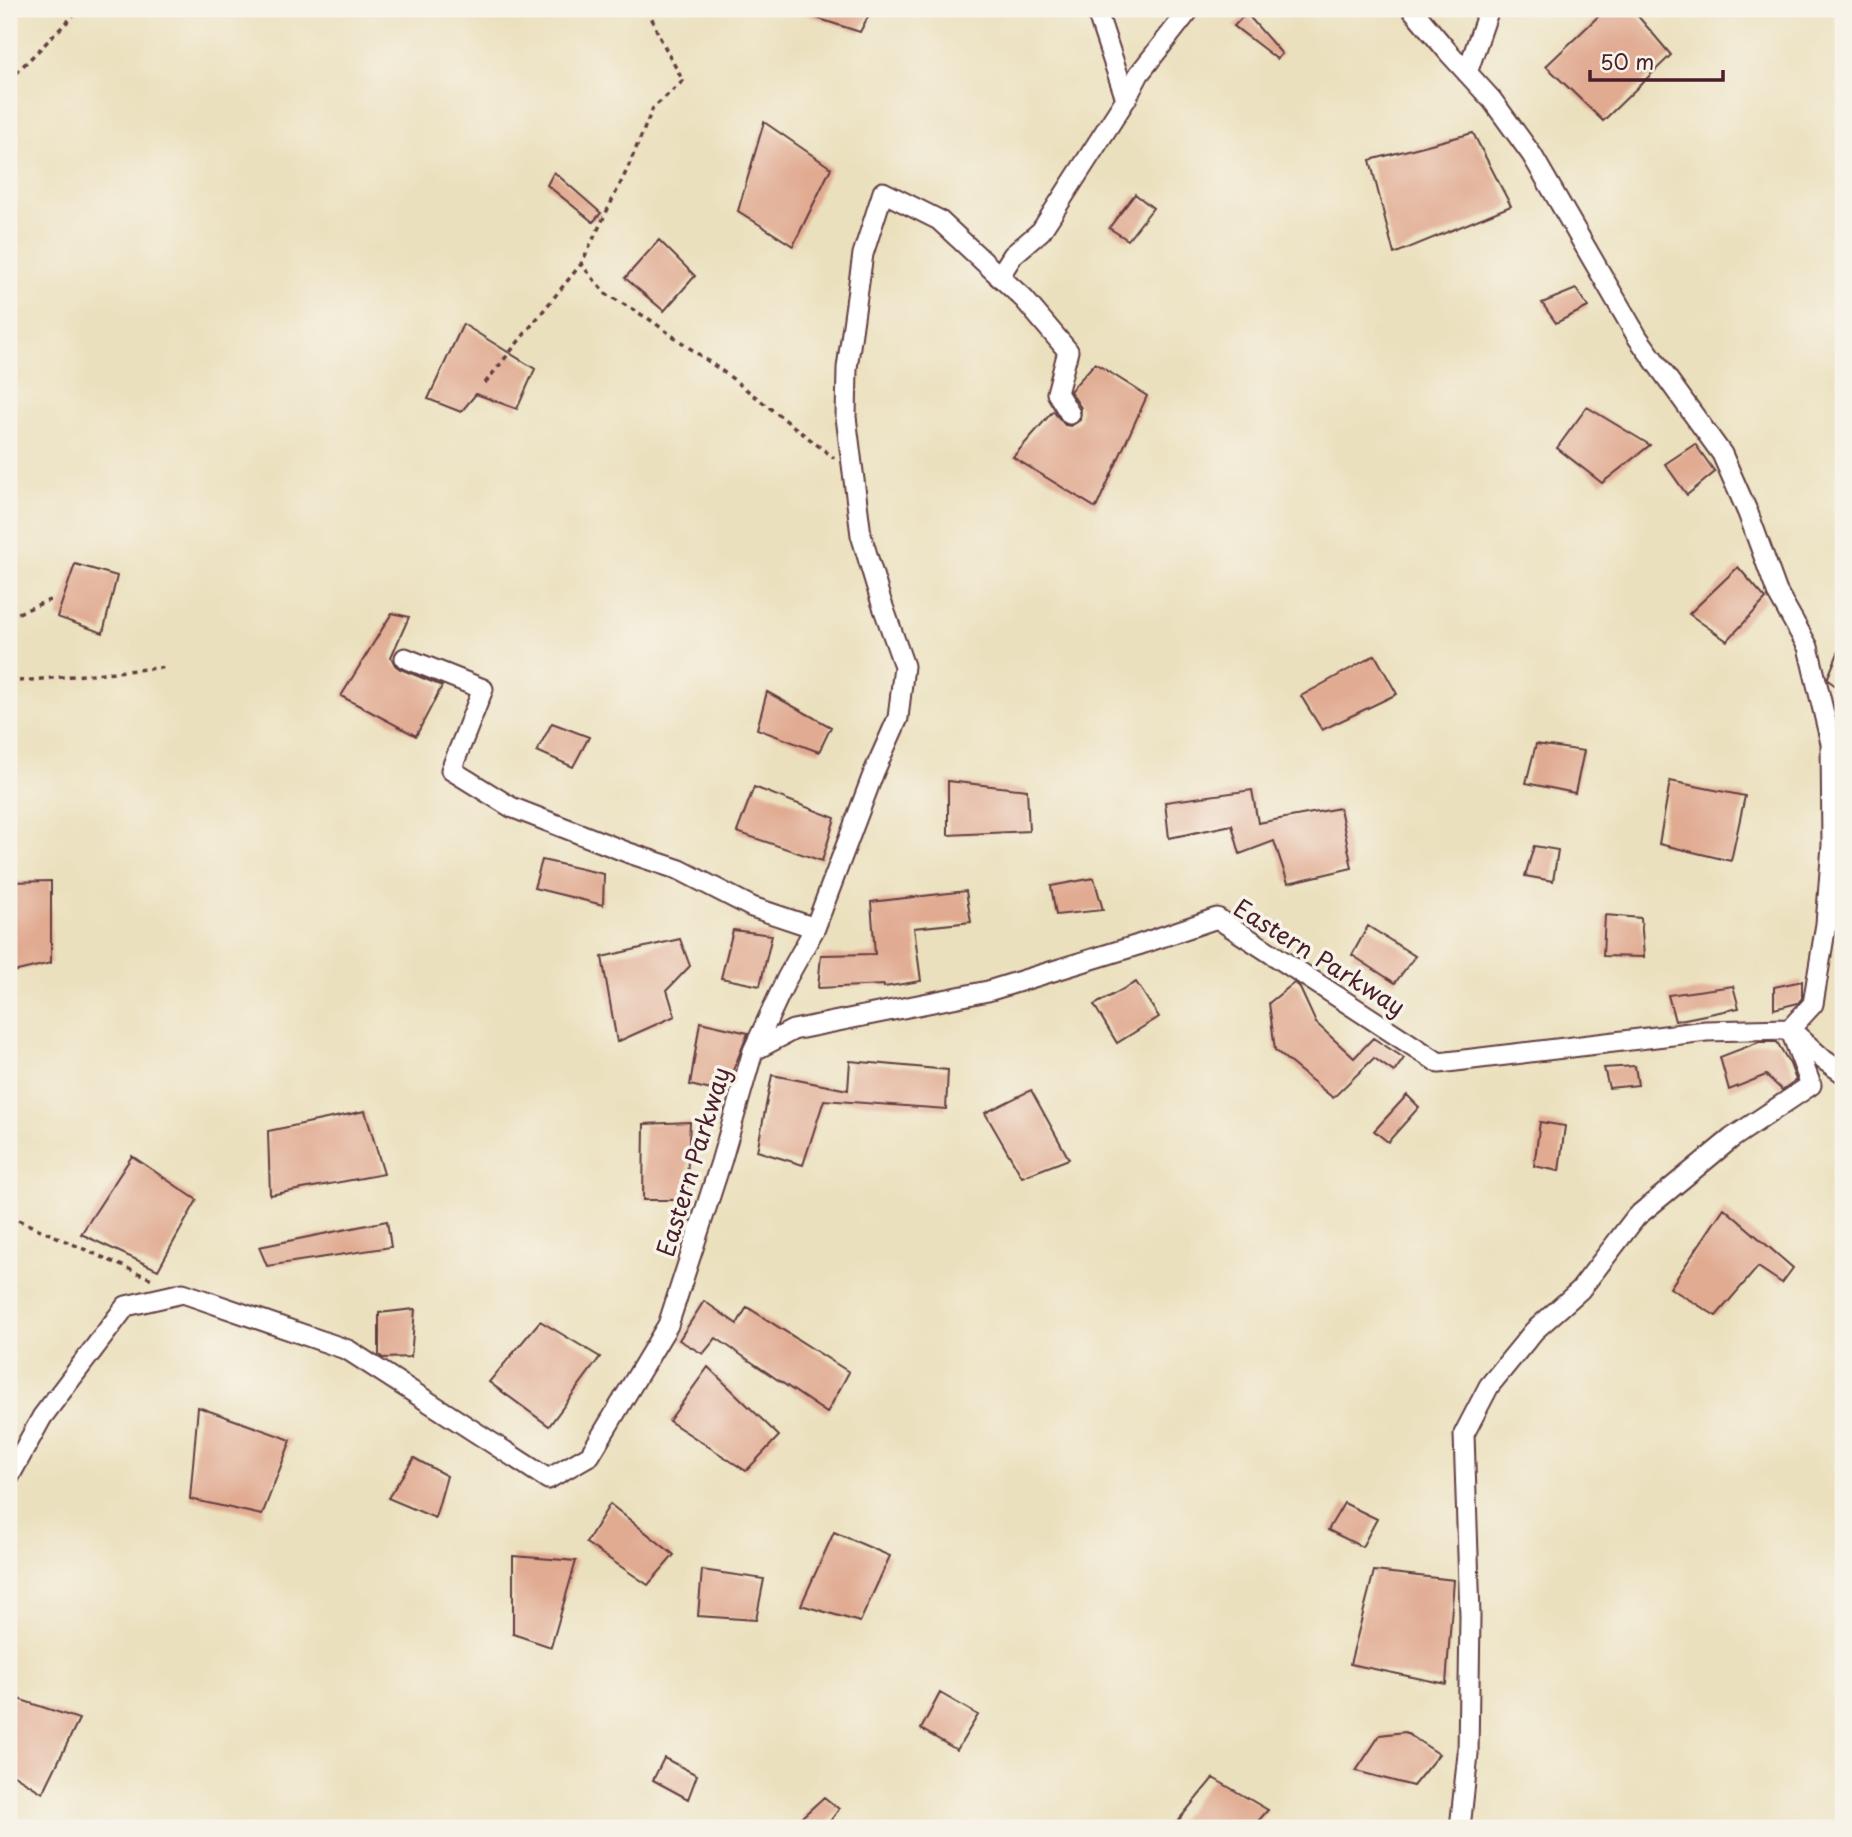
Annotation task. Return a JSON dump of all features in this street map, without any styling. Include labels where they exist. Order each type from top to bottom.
[{"type":"street","points":[[1096,9],[1126,99]]},
{"type":"street","points":[[999,277],[1013,256],[1041,231],[1126,99],[1139,74],[1190,9]]},
{"type":"street","points":[[1412,9],[1492,100],[1532,155],[1638,338],[1722,454],[1748,513],[1777,592],[1808,647],[1831,743],[1835,920],[1813,1004],[1790,1029]]},
{"type":"street","points":[[1467,73],[1489,9]]},
{"type":"street","points":[[753,1051],[787,978],[815,928],[874,772],[898,718],[904,666],[861,535],[846,417],[847,368],[863,254],[883,192],[939,220],[1024,299],[1068,351],[1057,393],[1070,414]]},
{"type":"street","points":[[405,659],[483,689],[451,770],[511,807],[680,870],[752,907],[815,928]]},
{"type":"street","name":"Eastern Parkway","points":[[183,1293],[348,1350],[548,1479],[590,1455],[668,1325],[721,1163],[753,1051],[793,1030],[988,991],[1217,918],[1440,1063],[1706,1031],[1790,1029]]},
{"type":"street","points":[[1790,1029],[1824,1060],[1843,1073]]},
{"type":"street","points":[[1460,1828],[1468,1754],[1470,1616],[1464,1434],[1489,1387],[1534,1331],[1580,1290],[1636,1217],[1732,1138],[1811,1085],[1790,1029]]},
{"type":"street","points":[[9,1477],[42,1417],[126,1306],[183,1293]]},
{"type":"path","points":[[9,80],[80,9]]},
{"type":"path","points":[[485,383],[580,264],[626,172],[653,108],[683,80],[648,9]]},
{"type":"path","points":[[580,264],[606,295],[649,319],[730,376],[851,472]]},
{"type":"path","points":[[9,617],[52,599]]},
{"type":"path","points":[[9,682],[168,667]]},
{"type":"path","points":[[9,1216],[183,1293]]},
{"type":"building","points":[[799,9],[872,9],[860,32],[798,12]]},
{"type":"building","points":[[1606,9],[1632,9],[1671,55],[1603,121],[1546,66]]},
{"type":"building","points":[[1246,13],[1282,54],[1277,59],[1234,26]]},
{"type":"building","points":[[764,122],[831,168],[793,246],[738,211]]},
{"type":"building","points":[[1473,133],[1511,206],[1394,254],[1370,160]]},
{"type":"building","points":[[554,172],[601,213],[593,222],[547,185]]},
{"type":"building","points":[[1135,194],[1153,208],[1128,240],[1109,228]]},
{"type":"building","points":[[659,240],[695,276],[664,311],[625,278]]},
{"type":"building","points":[[1576,289],[1588,307],[1556,323],[1542,303]]},
{"type":"building","points":[[463,324],[535,369],[517,409],[476,394],[461,412],[428,399]]},
{"type":"building","points":[[1095,363],[1147,396],[1096,508],[1013,457],[1053,411],[1065,425],[1071,426],[1080,420],[1081,408],[1070,391]]},
{"type":"building","points":[[1587,407],[1650,445],[1602,483],[1557,448]]},
{"type":"building","points":[[1695,444],[1715,472],[1687,495],[1665,464]]},
{"type":"building","points":[[75,564],[117,576],[103,633],[57,617]]},
{"type":"building","points":[[1738,567],[1766,599],[1727,641],[1689,614]]},
{"type":"building","points":[[392,613],[409,617],[391,657],[395,665],[442,686],[416,736],[341,696]]},
{"type":"building","points":[[1843,641],[1843,691],[1829,681],[1828,677]]},
{"type":"building","points":[[1375,655],[1397,694],[1322,730],[1301,696]]},
{"type":"building","points":[[767,692],[831,727],[819,752],[757,729]]},
{"type":"building","points":[[552,723],[589,737],[573,767],[537,751]]},
{"type":"building","points":[[1536,744],[1584,751],[1575,793],[1526,783]]},
{"type":"building","points":[[948,781],[1027,790],[1029,831],[948,835]]},
{"type":"building","points":[[1670,781],[1745,796],[1731,861],[1659,844]]},
{"type":"building","points":[[754,787],[835,818],[822,861],[737,832]]},
{"type":"building","points":[[1252,790],[1258,823],[1340,808],[1352,868],[1288,883],[1274,841],[1240,854],[1232,825],[1169,838],[1165,802]]},
{"type":"building","points":[[1534,846],[1558,850],[1553,881],[1525,876]]},
{"type":"building","points":[[542,860],[604,874],[603,905],[534,888]]},
{"type":"building","points":[[1094,878],[1103,910],[1056,915],[1051,886]]},
{"type":"building","points":[[51,881],[51,963],[9,973],[9,882]]},
{"type":"building","points":[[966,891],[971,922],[914,928],[921,981],[884,987],[818,988],[821,955],[875,954],[871,902]]},
{"type":"building","points":[[1605,915],[1641,918],[1644,957],[1603,956]]},
{"type":"building","points":[[1368,926],[1415,956],[1395,983],[1352,955]]},
{"type":"building","points":[[733,930],[772,935],[760,986],[721,978]]},
{"type":"building","points":[[680,939],[690,966],[667,990],[675,1016],[617,1042],[602,957]]},
{"type":"building","points":[[1802,981],[1802,998],[1798,1003],[1774,1009],[1774,987]]},
{"type":"building","points":[[1136,982],[1159,1017],[1117,1043],[1094,1005]]},
{"type":"building","points":[[1294,983],[1299,986],[1316,1023],[1354,1058],[1373,1038],[1404,1058],[1394,1072],[1374,1058],[1333,1098],[1275,1050],[1269,1003]]},
{"type":"building","points":[[1733,986],[1739,1008],[1675,1021],[1668,995]]},
{"type":"building","points":[[700,1022],[748,1033],[724,1093],[690,1085]]},
{"type":"building","points":[[1759,1042],[1777,1042],[1796,1080],[1782,1090],[1766,1075],[1729,1090],[1720,1057]]},
{"type":"building","points":[[850,1061],[948,1070],[946,1109],[824,1100],[803,1165],[757,1151],[772,1075],[848,1090]]},
{"type":"building","points":[[1635,1066],[1638,1085],[1609,1088],[1604,1068]]},
{"type":"building","points":[[1031,1090],[1069,1159],[1022,1177],[985,1113]]},
{"type":"building","points":[[1407,1095],[1419,1107],[1388,1142],[1374,1131]]},
{"type":"building","points":[[365,1111],[384,1174],[270,1195],[268,1131]]},
{"type":"building","points":[[690,1122],[686,1200],[643,1200],[644,1124]]},
{"type":"building","points":[[1540,1122],[1565,1126],[1559,1171],[1534,1166]]},
{"type":"building","points":[[132,1156],[197,1200],[158,1270],[81,1234]]},
{"type":"building","points":[[1724,1208],[1793,1268],[1782,1283],[1758,1267],[1716,1316],[1670,1288]]},
{"type":"building","points":[[387,1221],[391,1247],[267,1266],[259,1247]]},
{"type":"building","points":[[704,1301],[737,1324],[747,1307],[849,1372],[827,1413],[716,1338],[703,1354],[679,1340]]},
{"type":"building","points":[[415,1309],[411,1357],[383,1358],[379,1355],[379,1313]]},
{"type":"building","points":[[540,1321],[600,1357],[549,1426],[489,1382]]},
{"type":"building","points":[[708,1367],[779,1436],[746,1471],[669,1421]]},
{"type":"building","points":[[198,1407],[291,1440],[262,1515],[190,1499]]},
{"type":"building","points":[[414,1458],[447,1476],[435,1518],[388,1498]]},
{"type":"building","points":[[1344,1503],[1377,1519],[1362,1547],[1328,1530]]},
{"type":"building","points":[[610,1504],[674,1555],[648,1585],[586,1543]]},
{"type":"building","points":[[834,1532],[890,1556],[860,1622],[801,1605]]},
{"type":"building","points":[[513,1556],[576,1561],[551,1647],[513,1634]]},
{"type":"building","points":[[702,1570],[764,1579],[756,1620],[698,1616]]},
{"type":"building","points":[[1374,1571],[1454,1580],[1446,1684],[1350,1664]]},
{"type":"building","points":[[940,1693],[978,1715],[957,1750],[921,1729]]},
{"type":"building","points":[[9,1696],[79,1719],[43,1793],[9,1772]]},
{"type":"building","points":[[1405,1732],[1439,1754],[1413,1786],[1356,1771],[1380,1735]]},
{"type":"building","points":[[664,1758],[697,1775],[688,1799],[653,1780]]},
{"type":"building","points":[[1213,1778],[1268,1810],[1252,1828],[1172,1828]]},
{"type":"building","points":[[824,1797],[839,1809],[825,1828],[813,1828],[801,1818]]}]
